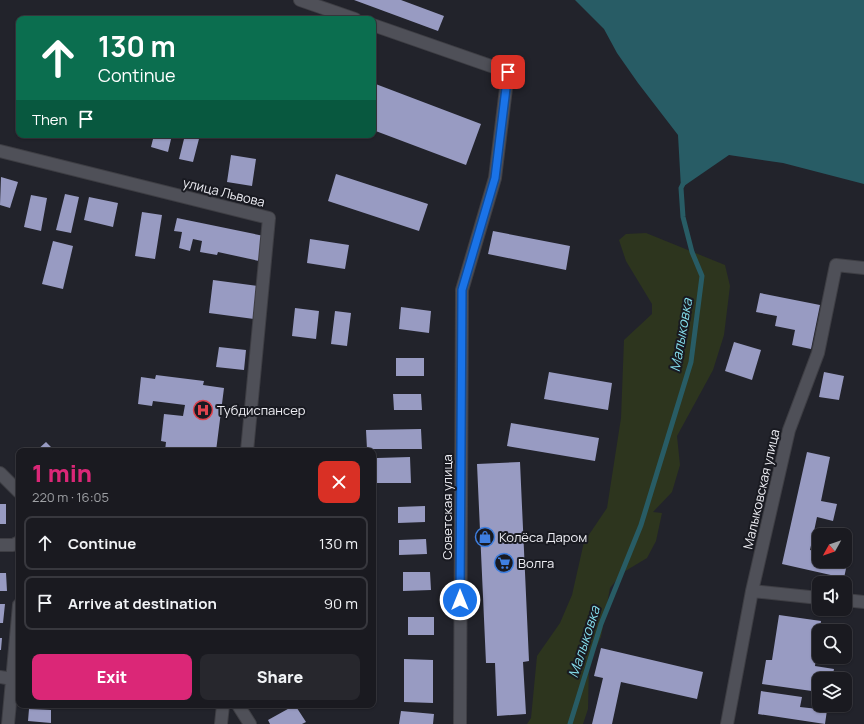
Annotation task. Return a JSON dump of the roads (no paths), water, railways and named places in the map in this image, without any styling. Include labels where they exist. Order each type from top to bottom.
[{"type":"street","points":[[300,0],[346,16]]},
{"type":"street","name":"Советская улица","points":[[376,26],[508,72],[495,178],[462,290],[460,724]]},
{"type":"street","name":"улица Львова","points":[[0,151],[270,218],[247,448]]},
{"type":"street","name":"Малыковская улица","points":[[727,724],[752,591],[789,430],[818,353],[836,265],[864,268]]},
{"type":"street","points":[[0,473],[16,489]]},
{"type":"street","points":[[0,545],[13,545],[16,544]]},
{"type":"street","points":[[752,591],[812,597]]},
{"type":"street","points":[[852,601],[864,602]]},
{"type":"street","points":[[8,724],[6,678],[16,622]]},
{"type":"street","points":[[221,724],[223,708]]},
{"type":"street","points":[[240,708],[250,724]]},
{"type":"water","points":[[575,0],[864,0],[864,184],[783,163],[729,155],[681,188],[678,135],[617,53],[604,29]]},
{"type":"waterway","name":"Малыковка","points":[[570,724],[601,624],[641,525],[691,362],[702,276],[692,252],[683,217],[681,188],[683,184]]},
{"type":"place","name":"Тубдиспансер","points":[[203,410]]},
{"type":"place","name":"Колёса Даром","points":[[485,537]]},
{"type":"place","name":"Волга","points":[[504,563]]}]
